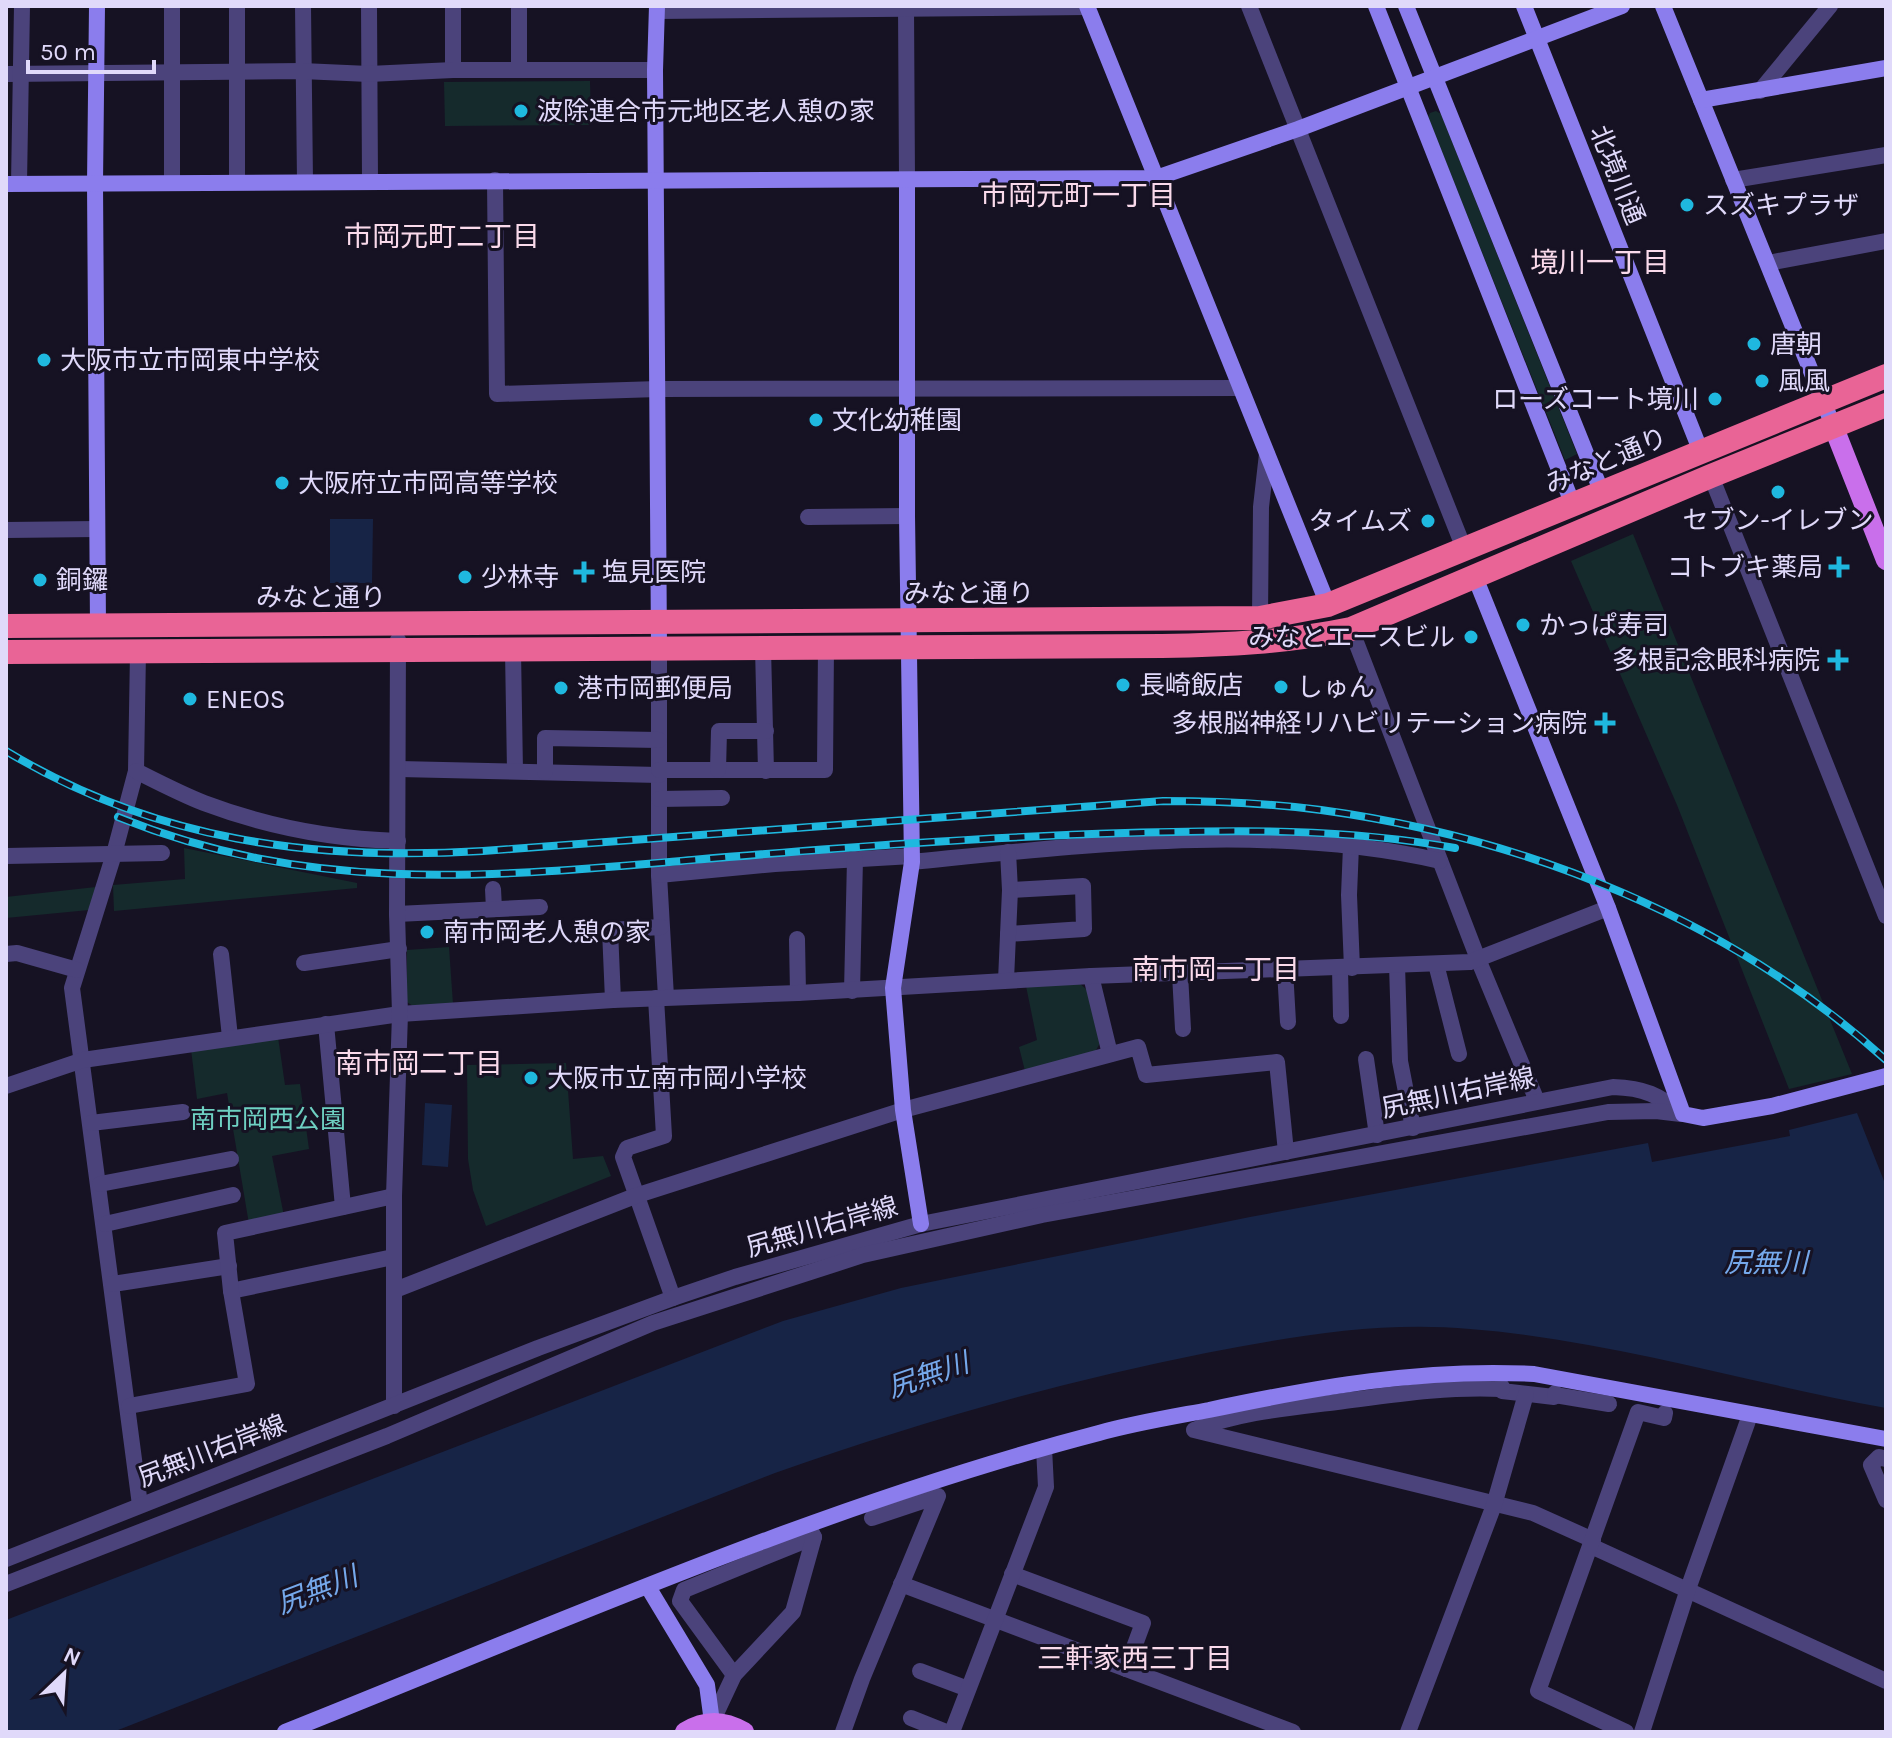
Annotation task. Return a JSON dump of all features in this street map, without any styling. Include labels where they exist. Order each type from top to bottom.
[{"type":"highway","name":"みなと通り","points":[[6,626],[1260,618],[1328,605],[1886,376]]},
{"type":"highway","name":"みなと通り","points":[[6,652],[1244,645],[1304,638],[1351,629],[1886,405]]},
{"type":"main road","points":[[1834,428],[1886,560]]},
{"type":"main road","points":[[685,1732],[696,1725],[712,1722],[726,1723],[744,1732]]},
{"type":"street","points":[[22,6],[13,74],[13,184],[1156,178],[1298,129],[1622,6]]},
{"type":"street","points":[[97,6],[98,627]]},
{"type":"street","points":[[172,6],[172,183]]},
{"type":"street","points":[[237,6],[237,182]]},
{"type":"street","points":[[303,6],[305,182]]},
{"type":"street","points":[[369,6],[370,181]]},
{"type":"street","points":[[453,6],[453,70]]},
{"type":"street","points":[[519,6],[519,69]]},
{"type":"street","points":[[1249,6],[1465,551]]},
{"type":"street","points":[[1376,6],[1573,505]]},
{"type":"street","points":[[1406,6],[1602,493]]},
{"type":"street","name":"北境川通","points":[[1524,6],[1701,452]]},
{"type":"street","points":[[1663,6],[1834,428]]},
{"type":"street","points":[[1760,91],[1830,6]]},
{"type":"street","points":[[673,1298],[623,1157],[627,1148],[664,1136],[659,875],[657,8],[1087,7],[1328,605]]},
{"type":"street","points":[[906,8],[907,516],[912,859],[893,988],[903,1110],[921,1224]]},
{"type":"street","points":[[1701,100],[1886,68]]},
{"type":"street","points":[[13,74],[655,70]]},
{"type":"street","points":[[1733,180],[1886,155]]},
{"type":"street","points":[[495,180],[497,394],[658,389],[1240,388]]},
{"type":"street","points":[[1768,263],[1886,241]]},
{"type":"street","points":[[1260,618],[1261,507],[1267,454]]},
{"type":"street","points":[[1711,476],[1886,916]]},
{"type":"street","points":[[808,517],[907,516]]},
{"type":"street","points":[[6,530],[97,529]]},
{"type":"street","points":[[1475,577],[1608,908],[1683,1114],[1703,1118],[1772,1106],[1886,1076]]},
{"type":"street","points":[[394,1406],[393,1257],[400,1014],[397,914],[398,624]]},
{"type":"street","points":[[1351,629],[1478,959],[1537,1101]]},
{"type":"street","points":[[399,769],[545,772],[825,770],[826,646]]},
{"type":"street","points":[[763,648],[766,771]]},
{"type":"street","points":[[513,651],[515,771]]},
{"type":"street","points":[[138,652],[136,771],[72,988],[140,1505]]},
{"type":"street","points":[[718,770],[719,731],[766,731]]},
{"type":"street","points":[[545,772],[545,738],[659,740]]},
{"type":"street","points":[[136,771],[201,802],[265,824],[366,840],[398,841]]},
{"type":"street","points":[[659,799],[722,798]]},
{"type":"street","points":[[659,875],[855,859],[912,859],[1160,842],[1245,841],[1351,846],[1440,861]]},
{"type":"street","points":[[1341,1016],[1351,846]]},
{"type":"street","points":[[1006,980],[1010,890],[1008,852]]},
{"type":"street","points":[[6,856],[162,853]]},
{"type":"street","points":[[852,991],[855,859]]},
{"type":"street","points":[[1008,934],[1084,929],[1083,886],[1010,890]]},
{"type":"street","points":[[493,889],[494,909]]},
{"type":"street","points":[[397,914],[540,907]]},
{"type":"street","points":[[6,1086],[83,1060],[400,1014],[1006,980],[1436,964],[1478,959],[1608,908]]},
{"type":"street","points":[[613,1000],[610,930],[661,927]]},
{"type":"street","points":[[797,939],[798,993]]},
{"type":"street","points":[[304,963],[399,949]]},
{"type":"street","points":[[6,954],[17,953],[77,970]]},
{"type":"street","points":[[221,954],[230,1037]]},
{"type":"street","points":[[1436,964],[1459,1054]]},
{"type":"street","points":[[1397,965],[1400,1061],[1413,1128]]},
{"type":"street","points":[[1285,970],[1288,1022]]},
{"type":"street","points":[[1180,974],[1183,1029]]},
{"type":"street","points":[[1091,976],[1110,1054]]},
{"type":"street","points":[[326,1024],[343,1207]]},
{"type":"street","points":[[395,1290],[635,1196],[903,1110],[1138,1047],[1146,1075],[1277,1062],[1286,1152]]},
{"type":"street","points":[[1366,1059],[1377,1135]]},
{"type":"street","name":"尻無川右岸線","points":[[6,1559],[538,1348],[673,1298],[749,1272],[921,1224],[1613,1087],[1638,1088],[1662,1098],[1683,1114]]},
{"type":"street","name":"尻無川右岸線","points":[[6,1584],[387,1436],[653,1323],[863,1255],[1057,1212],[1608,1112],[1628,1110],[1683,1114]]},
{"type":"street","points":[[91,1123],[183,1112]]},
{"type":"street","points":[[100,1184],[231,1159]]},
{"type":"street","points":[[105,1224],[233,1195]]},
{"type":"street","points":[[129,1406],[247,1384],[231,1291],[225,1233],[394,1196]]},
{"type":"street","points":[[231,1291],[393,1257]]},
{"type":"street","points":[[113,1284],[229,1266]]},
{"type":"street","points":[[285,1732],[648,1587],[1044,1448],[1102,1432],[1318,1387],[1372,1380],[1504,1373],[1534,1374],[1639,1404],[1664,1418],[1665,1413]]},
{"type":"street","points":[[1886,1439],[1750,1415],[1639,1404],[1608,1406],[1609,1403],[1555,1394],[1554,1397],[1502,1391],[1502,1388],[1431,1391],[1331,1403],[1221,1419],[1194,1430],[1533,1513],[1886,1681]]},
{"type":"street","points":[[1408,1732],[1494,1505],[1526,1394]]},
{"type":"street","points":[[1626,1732],[1538,1691],[1639,1404]]},
{"type":"street","points":[[1642,1732],[1688,1589],[1750,1415]]},
{"type":"street","points":[[911,1718],[949,1732],[1046,1487],[1044,1448]]},
{"type":"street","points":[[1886,1459],[1879,1457],[1871,1465],[1886,1500]]},
{"type":"street","points":[[843,1732],[938,1496],[872,1518]]},
{"type":"street","points":[[734,1675],[680,1601],[684,1590],[811,1531]]},
{"type":"street","points":[[712,1722],[734,1675],[793,1612],[811,1531]]},
{"type":"street","points":[[1012,1574],[1143,1623],[1126,1669]]},
{"type":"street","points":[[901,1584],[1293,1732]]},
{"type":"street","points":[[648,1587],[707,1685],[712,1722]]},
{"type":"street","points":[[920,1671],[968,1689]]},
{"type":"green space","points":[[590,81],[591,125],[445,126],[444,82]]},
{"type":"green space","points":[[1436,111],[1441,114],[1577,454],[1565,460],[1428,117]]},
{"type":"green space","points":[[1633,534],[1852,1074],[1789,1089],[1677,805],[1571,561]]},
{"type":"green space","points":[[184,848],[357,883],[357,888],[114,911],[113,885],[185,879]]},
{"type":"green space","points":[[96,887],[89,910],[6,918],[6,897]]},
{"type":"green space","points":[[449,947],[453,1004],[413,1006],[407,1002],[407,950]]},
{"type":"green space","points":[[1079,983],[1087,990],[1101,1041],[1095,1052],[1025,1071],[1019,1047],[1037,1040],[1026,986]]},
{"type":"green space","name":"南市岡西公園","points":[[278,1037],[285,1085],[300,1084],[309,1149],[272,1156],[284,1216],[249,1224],[227,1093],[197,1099],[191,1049]]},
{"type":"green space","points":[[566,1063],[573,1159],[603,1156],[611,1176],[486,1226],[473,1190],[468,1159],[467,1065]]},
{"type":"water","points":[[330,519],[373,519],[372,583],[330,583]]},
{"type":"water","points":[[425,1103],[452,1105],[448,1167],[422,1165]]},
{"type":"water","name":"尻無川","points":[[1857,1113],[1886,1186],[1886,1408],[1575,1342],[1470,1329],[1370,1329],[1272,1341],[1151,1364],[1042,1391],[828,1455],[113,1732],[6,1732],[6,1620],[783,1321],[901,1288],[1250,1217],[1648,1143],[1652,1162],[1790,1136],[1789,1130]]},
{"type":"railway","points":[[6,751],[63,782],[120,806],[178,825],[296,847],[357,852],[483,851],[1163,801],[1242,803],[1321,810],[1398,823],[1474,841],[1549,864],[1622,893],[1693,926],[1761,965],[1825,1010],[1886,1060]]},
{"type":"railway","points":[[118,817],[190,842],[261,859],[332,869],[402,874],[544,871],[1016,837],[1167,832],[1332,834],[1455,848]]},
{"type":"place","name":"波除連合市元地区老人憩の家","points":[[521,111]]},
{"type":"place","name":"スズキプラザ","points":[[1687,205]]},
{"type":"place","name":"唐朝","points":[[1754,344]]},
{"type":"place","name":"大阪市立市岡東中学校","points":[[44,360]]},
{"type":"place","name":"風風","points":[[1762,381]]},
{"type":"place","name":"ローズコート境川","points":[[1715,399]]},
{"type":"place","name":"文化幼稚園","points":[[816,420]]},
{"type":"place","name":"大阪府立市岡高等学校","points":[[282,483]]},
{"type":"place","name":"セブン-イレブン","points":[[1778,492]]},
{"type":"place","name":"タイムズ","points":[[1428,521]]},
{"type":"place","name":"コトブキ薬局","points":[[1839,567]]},
{"type":"place","name":"塩見医院","points":[[584,572]]},
{"type":"place","name":"少林寺","points":[[465,577]]},
{"type":"place","name":"銅鑼","points":[[40,580]]},
{"type":"place","name":"かっぱ寿司","points":[[1523,625]]},
{"type":"place","name":"みなとエースビル","points":[[1471,637]]},
{"type":"place","name":"多根記念眼科病院","points":[[1838,660]]},
{"type":"place","name":"長崎飯店","points":[[1123,685]]},
{"type":"place","name":"しゅん","points":[[1281,687]]},
{"type":"place","name":"港市岡郵便局","points":[[561,688]]},
{"type":"place","name":"ENEOS","points":[[190,699]]},
{"type":"place","name":"多根脳神経リハビリテーション病院","points":[[1605,723]]},
{"type":"place","name":"南市岡老人憩の家","points":[[427,932]]},
{"type":"place","name":"大阪市立南市岡小学校","points":[[531,1078]]},
{"type":"district","name":"市岡元町一丁目","points":[[1078,195]]},
{"type":"district","name":"市岡元町二丁目","points":[[442,236]]},
{"type":"district","name":"境川一丁目","points":[[1600,262]]},
{"type":"district","name":"南市岡一丁目","points":[[1216,969]]},
{"type":"district","name":"南市岡二丁目","points":[[419,1063]]},
{"type":"district","name":"三軒家西三丁目","points":[[1135,1658]]}]
